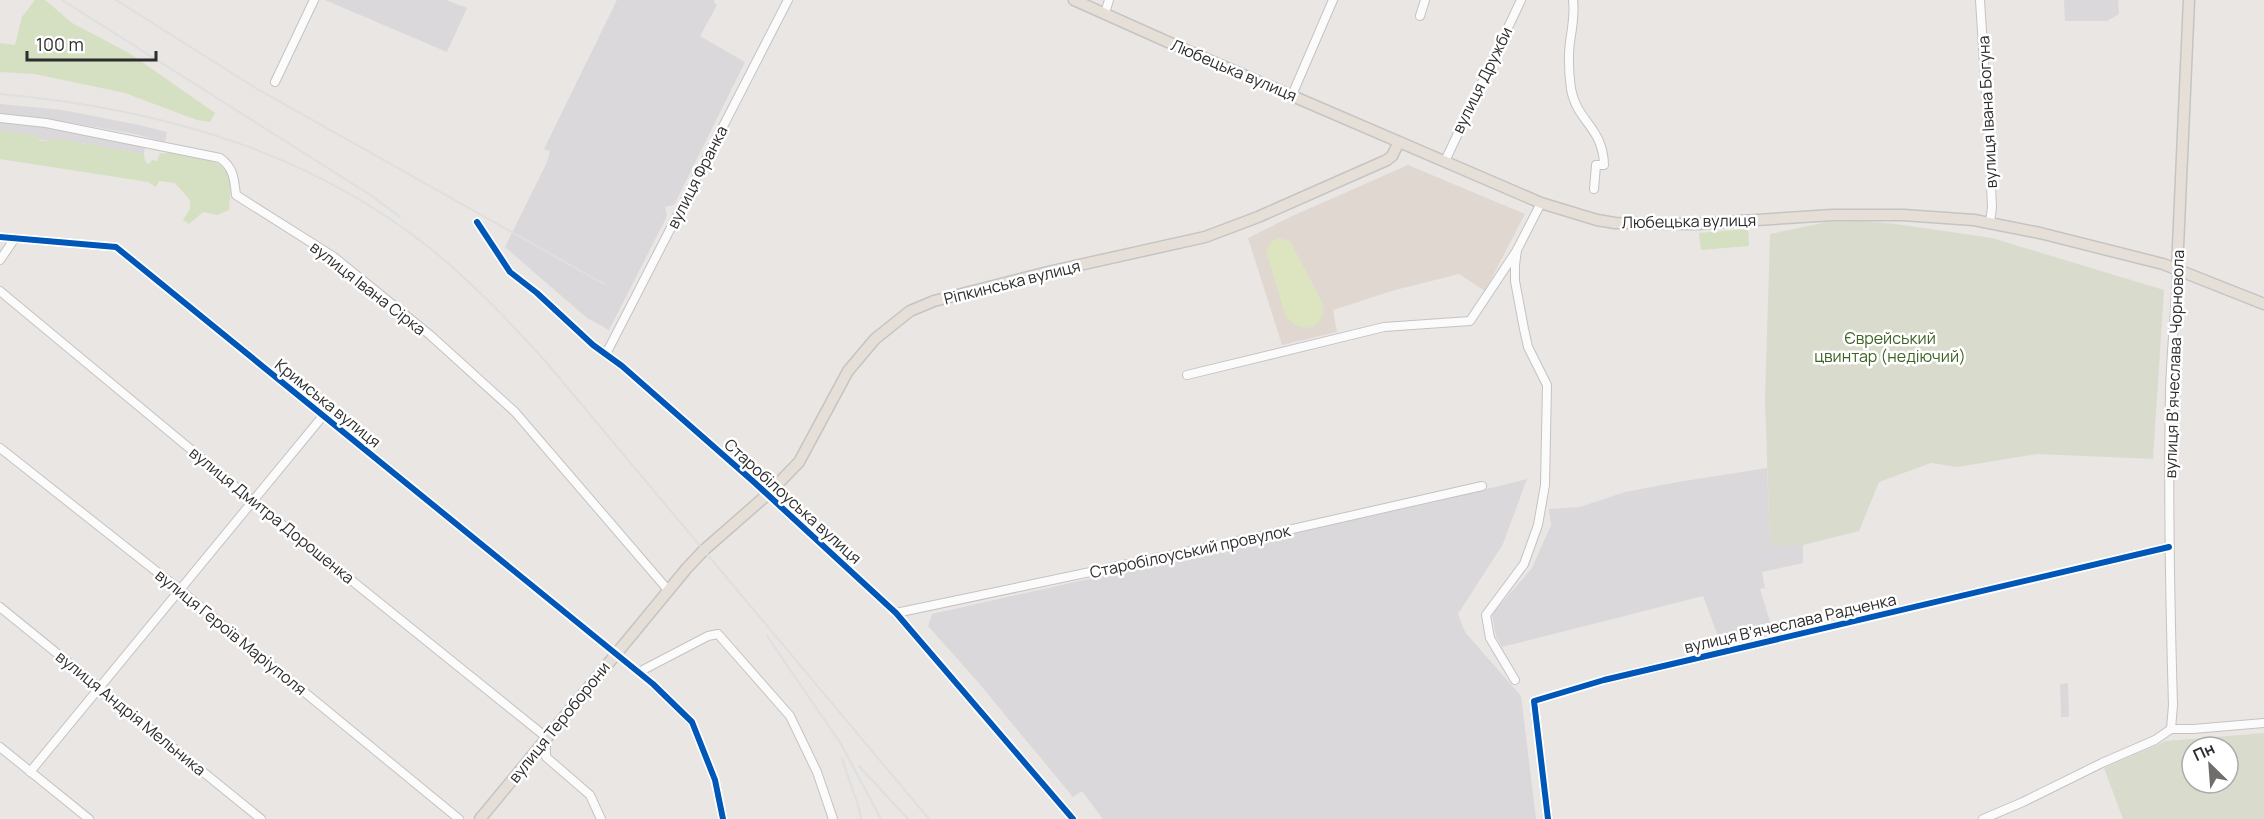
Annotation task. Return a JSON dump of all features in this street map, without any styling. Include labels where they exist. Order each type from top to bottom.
[{"type":"main road","name":"Любецька вулиця","points":[[1074,0],[1197,56],[1541,203],[1588,218],[1615,223],[1695,224],[1833,215],[1903,215],[1974,220],[2040,233],[2176,269],[2264,304]]},
{"type":"main road","name":"вулиця Вʼячеслава Чорновола","points":[[2176,269],[2189,0]]},
{"type":"main road","name":"Ріпкинська вулиця","points":[[710,544],[768,494],[799,462],[837,390],[855,363],[875,339],[910,311],[933,301],[1232,228],[1387,160],[1392,156],[1399,142]]},
{"type":"main road","name":"вулиця Тероборони","points":[[480,819],[615,653],[710,544]]},
{"type":"street","points":[[274,82],[314,0]]},
{"type":"street","name":"вулиця Франка","points":[[606,354],[788,0]]},
{"type":"street","points":[[1105,13],[1109,0]]},
{"type":"street","points":[[1292,95],[1333,0]]},
{"type":"street","points":[[1420,16],[1425,0]]},
{"type":"street","name":"вулиця Дружби","points":[[1445,161],[1521,0]]},
{"type":"street","points":[[1573,0],[1569,68],[1572,90],[1581,113],[1601,142],[1600,165],[1594,189]]},
{"type":"street","name":"вулиця Івана Богуна","points":[[1980,0],[1992,207],[1989,223]]},
{"type":"street","name":"вулиця Івана Сірка","points":[[0,118],[46,123],[220,158],[228,164],[234,176],[236,195],[334,257],[430,335],[515,412],[668,590]]},
{"type":"street","points":[[1187,375],[1384,327],[1470,321],[1517,250],[1541,203]]},
{"type":"street","name":"Старобілоуська вулиця","points":[[477,222],[510,272],[537,292],[593,345],[622,366],[768,494],[896,613],[1073,819]]},
{"type":"street","name":"Кримська вулиця","points":[[0,237],[116,247],[322,417],[639,672],[692,722],[715,780],[723,819]]},
{"type":"street","points":[[0,260],[15,238]]},
{"type":"street","points":[[1515,680],[1490,638],[1486,615],[1524,564],[1539,525],[1545,485],[1547,385],[1528,348],[1515,282],[1517,250]]},
{"type":"street","name":"вулиця Вʼячеслава Чорновола","points":[[2171,729],[2173,705],[2169,548],[2170,388],[2176,269]]},
{"type":"street","name":"вулиця Дмитра Дорошенка","points":[[0,291],[253,501],[546,737]]},
{"type":"street","points":[[30,772],[322,417]]},
{"type":"street","name":"вулиця Героїв Маріуполя","points":[[0,448],[180,590],[459,819]]},
{"type":"street","name":"Старобілоуський провулок","points":[[896,613],[1482,486]]},
{"type":"street","name":"вулиця Вʼячеслава Радченка","points":[[1548,819],[1534,701],[1604,680],[2169,548]]},
{"type":"street","name":"вулиця Андрія Мельника","points":[[0,607],[261,819]]},
{"type":"street","points":[[639,672],[708,636],[718,634],[790,716],[817,772],[832,819]]},
{"type":"street","points":[[1983,819],[2155,740],[2171,729],[2264,723]]},
{"type":"street","points":[[546,737],[546,757],[590,795],[601,819]]},
{"type":"street","points":[[0,747],[89,819]]},
{"type":"shaded area","points":[[325,0],[446,0],[467,8],[447,52]]},
{"type":"shaded area","points":[[617,0],[714,0],[717,5],[700,36],[745,62],[674,205],[665,207],[667,215],[665,220],[609,330],[587,318],[505,247],[547,162],[550,151],[544,149]]},
{"type":"shaded area","points":[[2064,0],[2118,0],[2119,14],[2107,21],[2065,21]]},
{"type":"shaded area","points":[[0,104],[62,110],[167,132],[165,142],[135,134],[60,121],[0,114]]},
{"type":"shaded area","points":[[0,121],[54,127],[54,129],[138,144],[145,146],[144,154],[52,138],[51,141],[39,140],[39,136],[0,131]]},
{"type":"shaded area","points":[[1408,165],[1525,214],[1485,291],[1459,274],[1395,290],[1333,310],[1337,332],[1282,345],[1248,238]]},
{"type":"shaded area","points":[[1767,468],[1770,545],[1803,545],[1803,563],[1762,572],[1765,588],[1760,589],[1771,625],[1719,639],[1703,596],[1502,647],[1496,636],[1492,614],[1532,568],[1551,525],[1549,509],[1580,507],[1625,492]]},
{"type":"shaded area","points":[[1527,479],[1503,544],[1458,614],[1465,632],[1521,696],[1536,819],[1103,819],[1082,791],[1073,797],[977,681],[928,626],[932,614],[1434,502]]},
{"type":"shaded area","points":[[2068,683],[2069,717],[2061,717],[2060,684]]},
{"type":"green space","points":[[35,0],[45,0],[72,23],[129,53],[215,113],[210,122],[197,120],[125,93],[35,74],[0,72],[0,43],[15,45],[22,17]]},
{"type":"green space","points":[[0,131],[39,136],[39,141],[51,141],[52,138],[144,154],[145,161],[149,164],[152,160],[157,161],[160,153],[184,153],[212,160],[225,170],[228,176],[231,191],[229,210],[217,215],[203,212],[189,224],[183,220],[190,209],[190,200],[175,183],[159,181],[156,187],[148,182],[0,159]]},
{"type":"green space","name":"Єврейський цвинтар (недіючий)","points":[[1859,221],[1992,238],[2164,290],[2153,459],[2037,454],[1957,467],[1931,463],[1879,482],[1859,531],[1803,545],[1770,546],[1765,400],[1770,234],[1827,222]]},
{"type":"green space","points":[[1748,229],[1749,246],[1701,250],[1699,233]]},
{"type":"green space","points":[[1278,238],[1290,241],[1322,302],[1321,318],[1312,327],[1299,326],[1286,317],[1266,251],[1270,243]]},
{"type":"green space","points":[[2264,733],[2264,819],[2123,819],[2104,768],[2166,741],[2180,740],[2180,795],[2240,795],[2240,735]]},
{"type":"railway","points":[[62,0],[372,196],[400,217]]},
{"type":"railway","points":[[116,0],[254,87],[604,284]]},
{"type":"railway","points":[[0,94],[114,110],[170,122],[224,138],[277,158],[329,182],[378,211],[426,245],[488,301],[546,362],[929,819]]},
{"type":"railway","points":[[767,636],[841,744],[881,819]]},
{"type":"railway","points":[[842,759],[861,819]]},
{"type":"railway","points":[[859,766],[908,819]]},
{"type":"cycle path","points":[[477,222],[510,272],[537,293],[593,345],[622,366],[755,483],[896,613],[1073,819]]},
{"type":"cycle path","points":[[0,237],[116,247],[653,684],[692,722],[715,780],[723,819]]},
{"type":"cycle path","points":[[1548,819],[1534,701],[1604,680],[2169,547]]}]
